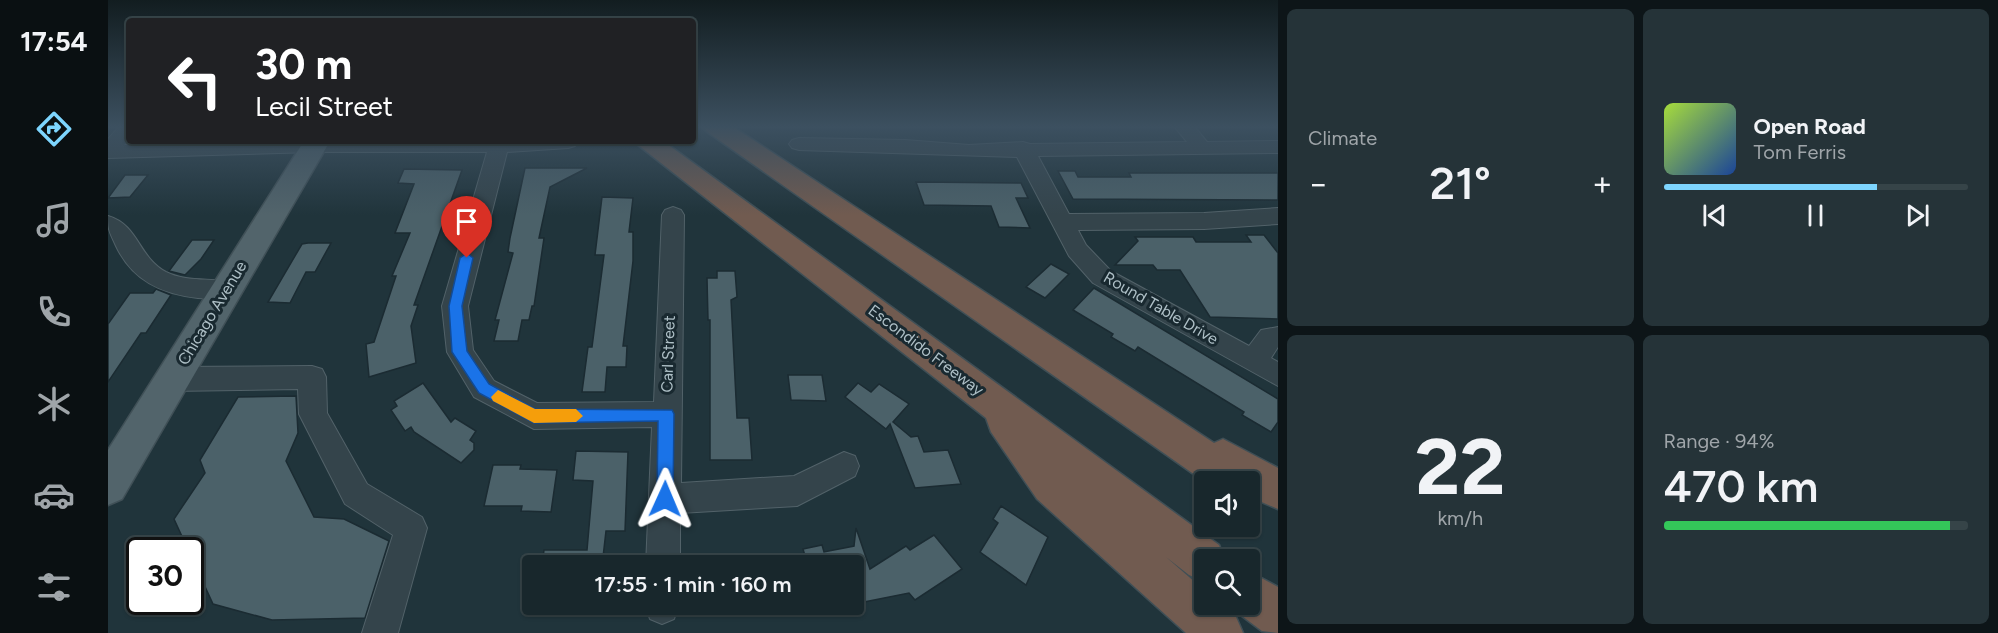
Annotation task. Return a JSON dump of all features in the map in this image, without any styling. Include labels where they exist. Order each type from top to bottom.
[{"type":"highway","name":"Escondido Freeway","points":[[665,156],[1194,552]]},
{"type":"highway","points":[[758,156],[1223,471]]},
{"type":"highway","points":[[1026,338],[1278,490]]},
{"type":"highway","points":[[985,394],[1051,486],[1220,633]]},
{"type":"highway","points":[[1260,496],[1278,508]]},
{"type":"highway","points":[[1260,602],[1278,615]]},
{"type":"main road","name":"Chicago Avenue","points":[[109,484],[307,156]]},
{"type":"street","points":[[502,156],[460,280],[455,306],[460,352],[484,389],[534,416],[666,414]]},
{"type":"street","name":"Round Table Drive","points":[[1027,156],[1077,250],[1102,277],[1278,375]]},
{"type":"street","name":"Carl Street","points":[[663,555],[673,215]]},
{"type":"street","points":[[1061,222],[1204,221],[1278,216]]},
{"type":"street","points":[[108,225],[112,225],[127,240],[138,263],[174,287],[226,290]]},
{"type":"street","points":[[1254,360],[1270,337],[1278,337]]},
{"type":"street","points":[[172,379],[312,377],[314,414],[356,494],[411,528],[380,633]]},
{"type":"street","points":[[665,499],[797,491],[844,466]]},
{"type":"building","points":[[525,168],[587,168],[550,187],[539,238],[544,238],[534,306],[532,306],[529,320],[522,320],[518,341],[494,341],[499,320],[495,320],[513,253],[508,252]]},
{"type":"building","points":[[404,169],[462,170],[414,305],[418,305],[411,326],[416,363],[369,377],[366,344],[374,342],[396,276],[392,276],[410,233],[395,233],[414,184],[398,183]]},
{"type":"building","points":[[1058,171],[1075,171],[1078,177],[1131,177],[1129,173],[1278,173],[1278,200],[1073,199]]},
{"type":"building","points":[[125,175],[148,175],[130,197],[108,198]]},
{"type":"building","points":[[916,182],[1021,183],[1028,198],[1016,198],[1030,228],[999,227],[991,206],[924,205]]},
{"type":"building","points":[[602,197],[633,198],[629,232],[633,232],[633,261],[623,346],[627,346],[626,367],[607,367],[605,392],[582,392],[588,347],[592,347],[604,255],[595,255]]},
{"type":"building","points":[[1246,235],[1264,235],[1278,253],[1278,319],[1210,317],[1180,270],[1157,270],[1153,265],[1115,265],[1138,241],[1135,237],[1193,237],[1196,242],[1251,242]]},
{"type":"building","points":[[192,240],[214,240],[201,259],[185,275],[169,271]]},
{"type":"building","points":[[331,243],[315,272],[306,272],[290,303],[268,302],[302,244]]},
{"type":"building","points":[[1051,264],[1069,274],[1045,298],[1026,287]]},
{"type":"building","points":[[717,271],[735,271],[737,297],[731,300],[737,418],[749,418],[752,460],[710,460],[710,320],[708,320],[707,278],[717,278]]},
{"type":"building","points":[[1094,288],[1278,399],[1278,422],[1271,432],[1242,415],[1244,412],[1138,347],[1135,351],[1111,337],[1113,334],[1073,310]]},
{"type":"building","points":[[156,289],[171,295],[146,333],[141,333],[108,382],[108,324],[130,293],[153,293]]},
{"type":"building","points":[[788,375],[822,375],[826,401],[791,400]]},
{"type":"building","points":[[423,383],[451,422],[455,418],[476,431],[470,440],[474,443],[474,450],[461,463],[414,432],[411,427],[405,431],[391,410],[397,406],[394,401]]},
{"type":"building","points":[[858,383],[871,392],[879,384],[909,404],[893,422],[911,437],[918,436],[924,452],[948,450],[961,484],[915,488],[890,424],[886,429],[845,397]]},
{"type":"building","points":[[296,396],[298,433],[286,461],[314,517],[344,519],[389,541],[365,618],[272,620],[213,604],[204,584],[204,537],[182,537],[174,519],[205,473],[200,460],[238,397]]},
{"type":"building","points":[[576,451],[628,452],[625,531],[606,531],[603,555],[543,555],[544,550],[587,550],[593,481],[573,480]]},
{"type":"building","points":[[493,465],[521,465],[520,469],[557,470],[551,512],[521,511],[522,506],[484,506]]},
{"type":"building","points":[[1001,506],[1048,537],[1026,585],[980,552],[998,523],[993,519]]},
{"type":"building","points":[[856,528],[870,569],[906,546],[910,550],[934,535],[962,569],[915,600],[909,593],[864,602],[864,555],[805,555],[803,549],[822,545],[824,552],[854,546]]},
{"type":"slow traffic","points":[[498,397],[534,416],[576,416]]},
{"type":"route","points":[[467,258],[455,306],[460,352],[484,389],[534,416],[666,414],[665,499]]}]
